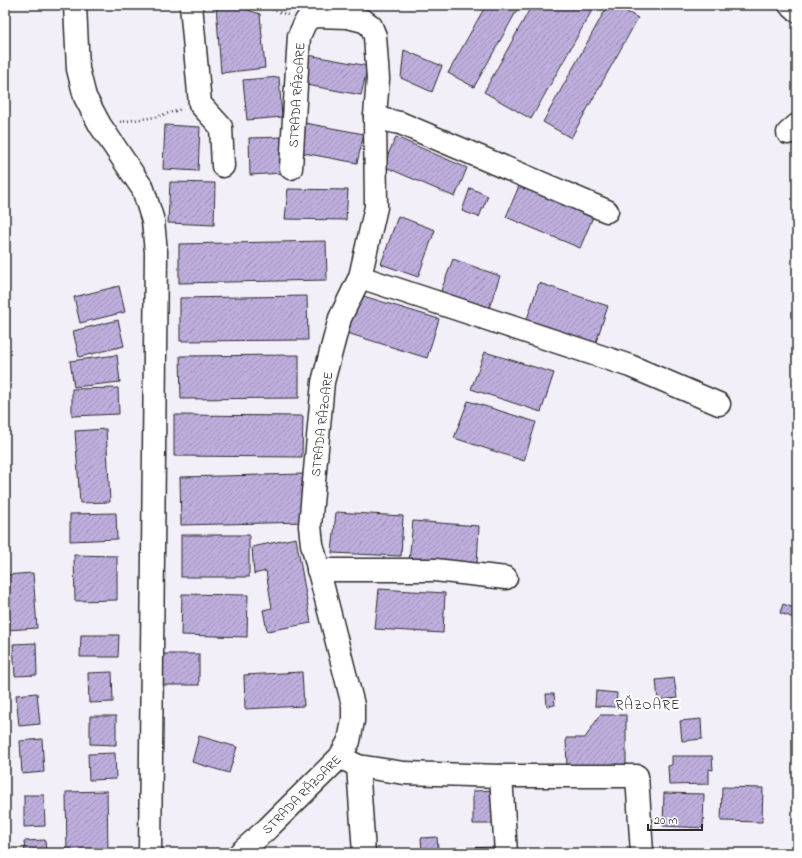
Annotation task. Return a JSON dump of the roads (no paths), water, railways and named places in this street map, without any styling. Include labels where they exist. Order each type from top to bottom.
[{"type":"street","points":[[75,5],[78,69],[85,96],[100,124],[143,189],[153,221],[156,252],[150,853]]},
{"type":"street","points":[[191,5],[200,104],[221,127],[223,166]]},
{"type":"street","points":[[790,5],[797,11]]},
{"type":"street","name":"STRADA RĂZOARE","points":[[240,853],[268,828],[349,762],[349,741],[353,721],[353,705],[318,570],[312,544],[310,526],[323,382],[340,318],[360,276],[376,207],[375,116],[378,80],[375,36],[371,26],[364,21],[348,17],[314,16],[306,21],[299,36],[291,168]]},
{"type":"street","points":[[375,116],[400,123],[607,211]]},
{"type":"street","points":[[360,276],[630,366],[719,404]]},
{"type":"street","points":[[318,570],[435,570],[506,578]]},
{"type":"street","points":[[364,853],[349,762],[404,773],[501,776],[637,776],[642,853]]},
{"type":"street","points":[[501,776],[506,853]]},
{"type":"district","name":"RĂZOARE","points":[[648,704]]}]
